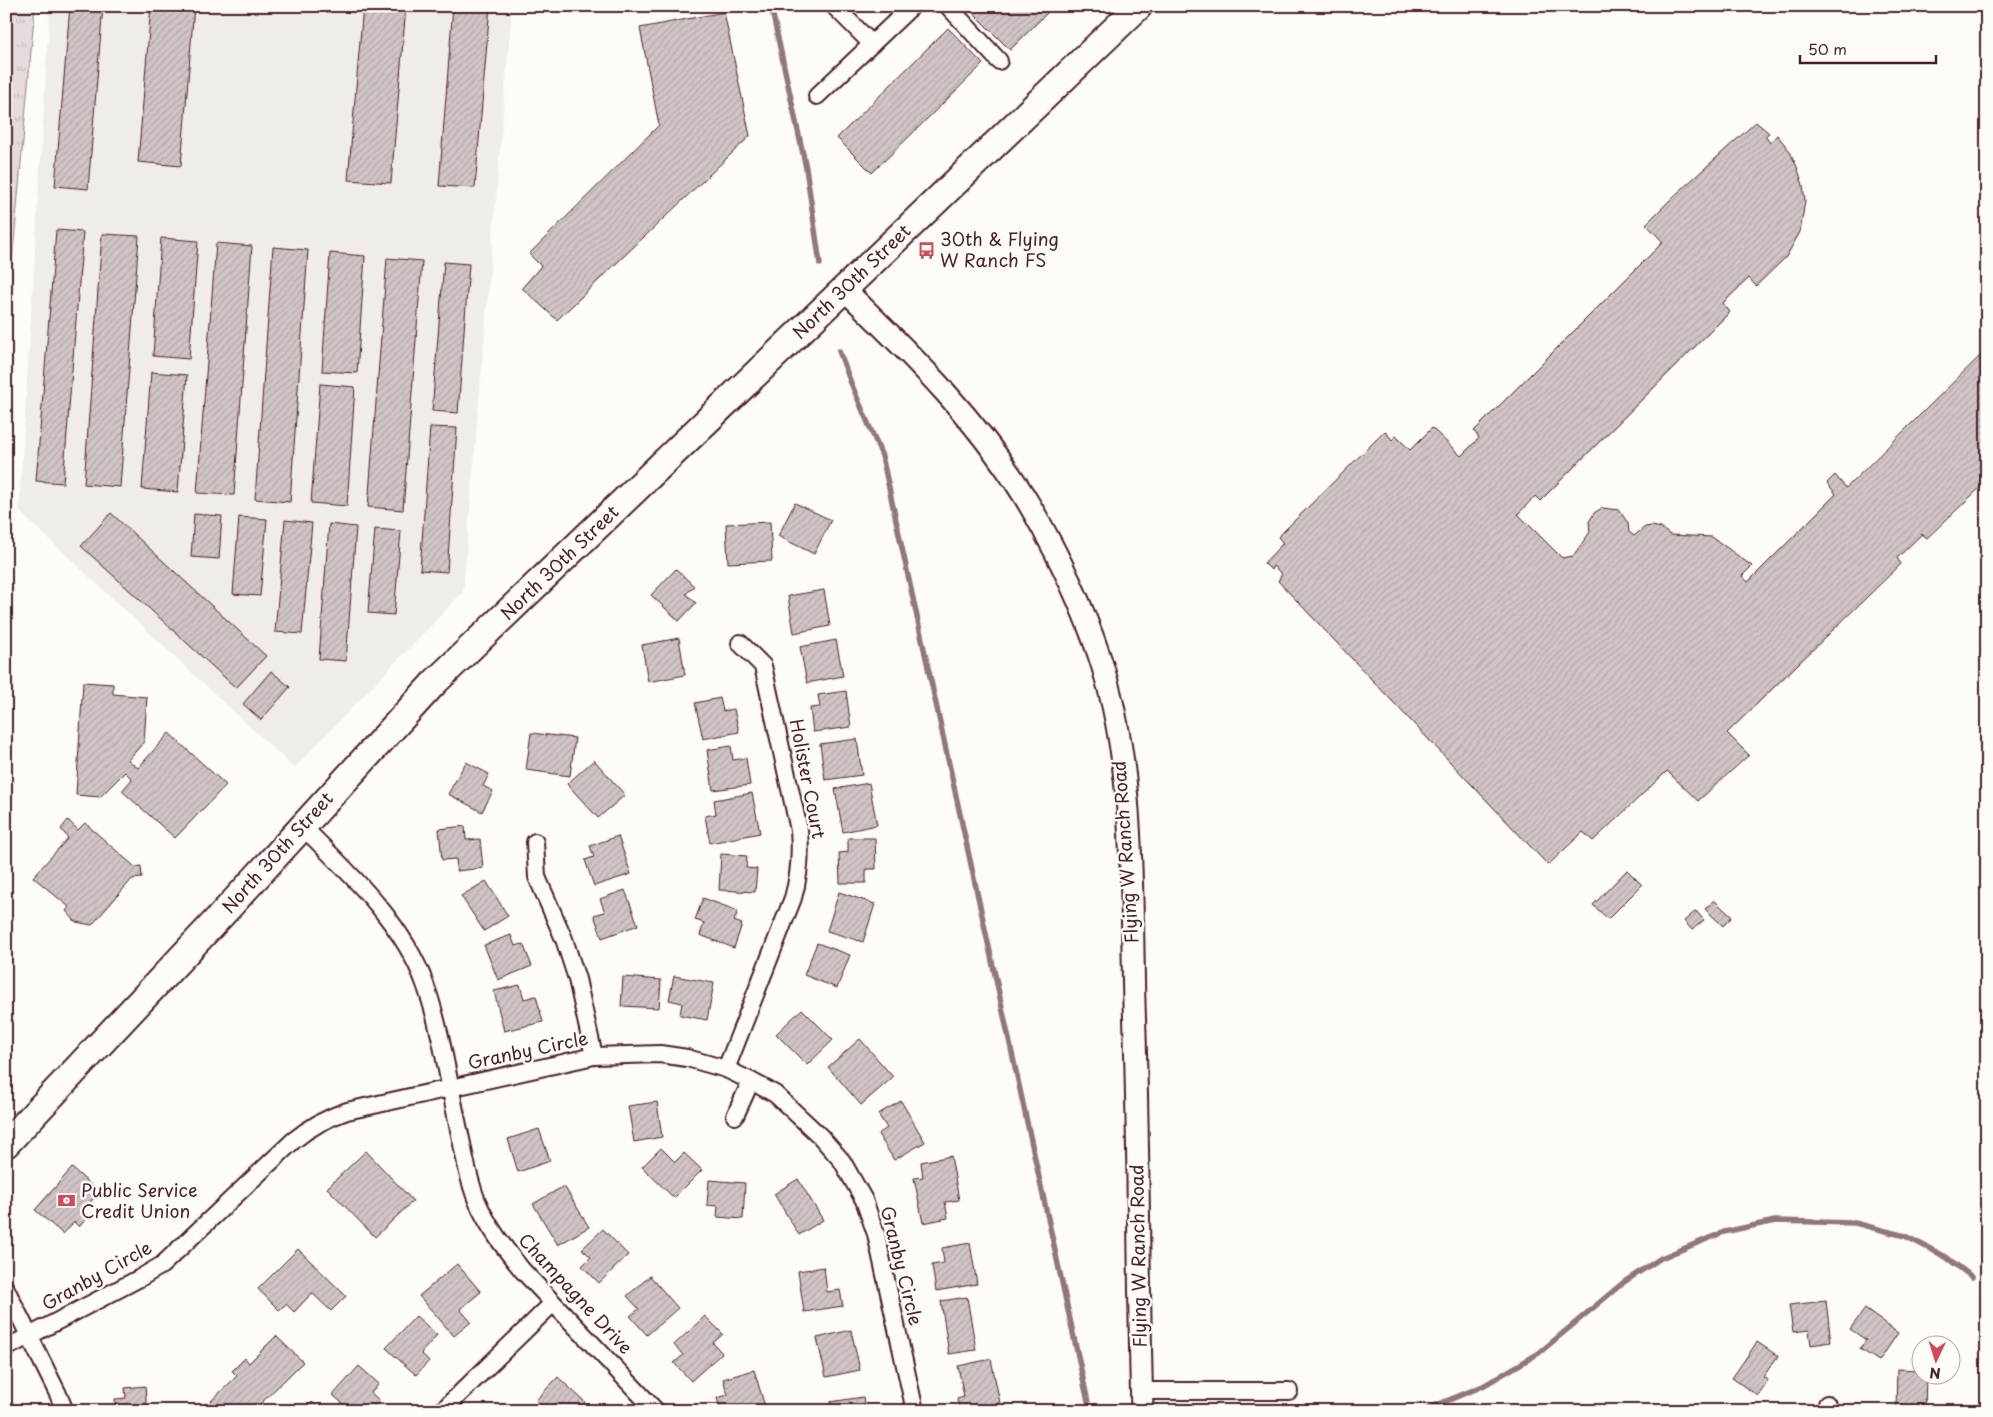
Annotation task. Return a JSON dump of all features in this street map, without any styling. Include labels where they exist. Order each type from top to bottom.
[{"type":"main road","name":"North 30th Street","points":[[6,1144],[303,827],[342,781],[434,683],[1139,6]]},
{"type":"street","points":[[834,6],[872,44]]},
{"type":"street","points":[[817,96],[912,6]]},
{"type":"street","points":[[948,6],[999,61]]},
{"type":"street","name":"Flying W Ranch Road","points":[[845,290],[957,406],[994,452],[1032,508],[1058,557],[1099,656],[1113,710],[1124,772],[1129,836],[1137,1080],[1141,1401]]},
{"type":"street","name":"Holister Court","points":[[726,1069],[794,898],[799,876],[801,852],[799,830],[763,666],[740,644]]},
{"type":"street","name":"Champagne Drive","points":[[303,827],[377,904],[410,955],[424,982],[437,1024],[469,1176],[478,1203],[503,1247],[523,1271],[656,1411]]},
{"type":"street","points":[[535,842],[537,877],[564,939],[575,971],[594,1056]]},
{"type":"street","name":"Granby Circle","points":[[6,1348],[162,1265],[293,1141],[312,1126],[328,1117],[347,1111],[594,1056],[660,1054],[687,1058],[726,1069],[775,1094],[820,1136],[842,1161],[864,1200],[876,1234],[915,1411]]},
{"type":"street","points":[[735,1116],[751,1081]]},
{"type":"street","points":[[6,1289],[30,1335],[64,1411]]},
{"type":"street","points":[[442,1411],[553,1303]]},
{"type":"street","points":[[1141,1401],[1289,1391]]},
{"type":"shaded area","points":[[50,6],[512,6],[463,592],[294,768],[19,511]]},
{"type":"green space","points":[[6,6],[35,6],[6,331]]},
{"type":"building","points":[[70,6],[103,6],[88,189],[55,186]]},
{"type":"building","points":[[151,6],[194,6],[181,166],[138,162]]},
{"type":"building","points":[[363,6],[406,6],[391,183],[348,180]]},
{"type":"building","points":[[453,6],[490,6],[475,188],[439,186]]},
{"type":"building","points":[[972,6],[1054,6],[1010,50],[969,9]]},
{"type":"building","points":[[724,12],[750,136],[557,320],[522,288],[541,266],[529,254],[659,125],[640,28]]},
{"type":"building","points":[[948,28],[983,64],[872,173],[837,138]]},
{"type":"building","points":[[1756,122],[1769,133],[1765,136],[1770,143],[1777,135],[1789,150],[1803,185],[1805,201],[1800,232],[1786,257],[1756,286],[1749,278],[1723,303],[1730,312],[1540,501],[1535,496],[1518,514],[1562,558],[1573,556],[1590,532],[1589,522],[1594,513],[1602,508],[1619,510],[1628,523],[1629,532],[1634,536],[1645,527],[1652,526],[1661,528],[1670,535],[1712,537],[1752,566],[1742,576],[1748,582],[1836,494],[1827,483],[1835,475],[1846,488],[1987,349],[1987,481],[1927,538],[1922,534],[1897,558],[1901,564],[1727,733],[1749,755],[1698,801],[1667,771],[1593,841],[1583,832],[1548,865],[1278,581],[1282,574],[1273,566],[1271,570],[1264,563],[1283,543],[1278,537],[1385,431],[1392,440],[1396,436],[1410,450],[1432,428],[1461,456],[1479,438],[1474,431],[1663,242],[1646,224]]},
{"type":"building","points":[[56,230],[83,232],[63,483],[36,481]]},
{"type":"building","points":[[102,234],[139,236],[120,487],[84,484]]},
{"type":"building","points":[[161,238],[198,241],[189,359],[153,356]]},
{"type":"building","points":[[216,243],[252,246],[234,495],[197,493]]},
{"type":"building","points":[[273,247],[308,250],[290,502],[255,499]]},
{"type":"building","points":[[330,253],[365,256],[357,373],[322,371]]},
{"type":"building","points":[[387,258],[422,261],[403,510],[368,507]]},
{"type":"building","points":[[444,262],[469,264],[458,413],[432,411]]},
{"type":"building","points":[[151,372],[187,375],[178,492],[142,489]]},
{"type":"building","points":[[320,384],[355,387],[347,506],[311,503]]},
{"type":"building","points":[[430,427],[457,428],[447,572],[420,570]]},
{"type":"building","points":[[795,503],[831,520],[814,554],[778,536]]},
{"type":"building","points":[[111,513],[266,656],[236,688],[81,546]]},
{"type":"building","points":[[194,514],[222,516],[219,559],[191,557]]},
{"type":"building","points":[[239,517],[267,519],[260,596],[233,594]]},
{"type":"building","points":[[285,520],[312,523],[302,634],[275,632]]},
{"type":"building","points":[[770,522],[772,561],[728,563],[726,524]]},
{"type":"building","points":[[329,524],[356,527],[346,661],[319,659]]},
{"type":"building","points":[[375,529],[401,531],[394,615],[368,613]]},
{"type":"building","points":[[676,569],[694,586],[686,594],[696,603],[679,621],[651,595]]},
{"type":"building","points":[[824,590],[830,626],[794,633],[788,596]]},
{"type":"building","points":[[679,638],[685,675],[648,682],[642,645]]},
{"type":"building","points":[[836,640],[843,676],[807,683],[800,647]]},
{"type":"building","points":[[271,671],[290,687],[261,720],[243,704]]},
{"type":"building","points":[[83,682],[113,684],[113,694],[147,697],[144,742],[128,760],[138,768],[169,733],[226,785],[175,838],[122,791],[132,779],[125,772],[100,797],[76,795]]},
{"type":"building","points":[[846,691],[851,727],[813,732],[810,708],[820,707],[818,695]]},
{"type":"building","points":[[720,698],[723,711],[734,709],[739,732],[703,739],[695,703]]},
{"type":"building","points":[[531,733],[575,738],[570,776],[526,770]]},
{"type":"building","points":[[857,739],[862,775],[825,780],[820,744]]},
{"type":"building","points":[[731,746],[733,760],[746,758],[750,785],[713,790],[707,750]]},
{"type":"building","points":[[594,760],[625,795],[598,818],[567,784]]},
{"type":"building","points":[[466,762],[489,774],[483,786],[493,791],[482,812],[448,794]]},
{"type":"building","points":[[869,783],[877,825],[843,832],[835,789]]},
{"type":"building","points":[[752,793],[760,833],[710,843],[705,816],[716,814],[714,800]]},
{"type":"building","points":[[68,820],[78,830],[85,823],[135,867],[141,866],[142,878],[132,879],[92,925],[76,922],[66,911],[69,907],[33,877],[68,838],[61,829]]},
{"type":"building","points":[[465,826],[466,840],[480,839],[483,868],[457,871],[456,859],[442,860],[439,829]]},
{"type":"building","points":[[618,836],[631,874],[594,886],[585,860],[594,857],[590,846]]},
{"type":"building","points":[[848,838],[875,838],[876,869],[866,869],[866,883],[840,883],[839,853],[848,852]]},
{"type":"building","points":[[721,854],[747,856],[746,868],[757,869],[755,892],[719,890]]},
{"type":"building","points":[[1627,870],[1642,885],[1608,919],[1593,905]]},
{"type":"building","points":[[486,881],[508,916],[484,931],[461,896]]},
{"type":"building","points":[[625,890],[638,925],[602,938],[594,915],[605,912],[600,899]]},
{"type":"building","points":[[839,892],[875,904],[863,942],[827,931]]},
{"type":"building","points":[[703,898],[738,911],[734,921],[742,924],[734,948],[700,935],[704,923],[695,920]]},
{"type":"building","points":[[1714,900],[1732,917],[1723,926],[1705,909]]},
{"type":"building","points":[[1696,911],[1704,920],[1692,930],[1684,921]]},
{"type":"building","points":[[511,935],[515,946],[523,944],[532,966],[498,980],[484,945]]},
{"type":"building","points":[[817,943],[850,955],[837,988],[804,975]]},
{"type":"building","points":[[674,976],[714,983],[707,1020],[680,1015],[682,1003],[669,1000]]},
{"type":"building","points":[[623,977],[661,980],[659,1008],[621,1006]]},
{"type":"building","points":[[520,985],[524,999],[536,996],[543,1022],[504,1031],[494,991]]},
{"type":"building","points":[[802,1009],[833,1040],[807,1065],[776,1034]]},
{"type":"building","points":[[860,1039],[893,1077],[861,1105],[828,1067]]},
{"type":"building","points":[[901,1101],[925,1142],[894,1160],[878,1134],[887,1128],[878,1114]]},
{"type":"building","points":[[657,1102],[662,1137],[634,1142],[628,1106]]},
{"type":"building","points":[[539,1129],[550,1161],[518,1172],[508,1139]]},
{"type":"building","points":[[661,1148],[675,1162],[684,1153],[702,1170],[674,1198],[642,1167]]},
{"type":"building","points":[[366,1151],[413,1201],[375,1237],[327,1188]]},
{"type":"building","points":[[951,1156],[959,1200],[945,1202],[948,1218],[923,1223],[914,1178],[923,1177],[921,1162]]},
{"type":"building","name":"Public Service Credit Union","points":[[72,1168],[99,1192],[83,1211],[89,1216],[79,1227],[74,1222],[63,1234],[35,1210]]},
{"type":"building","points":[[798,1179],[823,1220],[799,1235],[774,1194]]},
{"type":"building","points":[[709,1180],[745,1183],[743,1219],[717,1217],[718,1206],[707,1205]]},
{"type":"building","points":[[564,1186],[589,1227],[558,1245],[533,1204]]},
{"type":"building","points":[[603,1229],[628,1255],[599,1283],[582,1266],[591,1257],[582,1249]]},
{"type":"building","points":[[970,1243],[977,1284],[936,1291],[932,1265],[944,1263],[942,1248]]},
{"type":"building","points":[[298,1249],[346,1296],[331,1311],[312,1293],[294,1312],[286,1304],[279,1310],[258,1289]]},
{"type":"building","points":[[457,1264],[481,1292],[460,1309],[471,1322],[454,1336],[419,1296]]},
{"type":"building","points":[[824,1267],[827,1292],[840,1290],[843,1306],[804,1312],[798,1271]]},
{"type":"building","points":[[650,1276],[678,1308],[647,1335],[630,1316],[639,1309],[627,1296]]},
{"type":"building","points":[[967,1297],[976,1350],[949,1354],[941,1301]]},
{"type":"building","points":[[1826,1301],[1831,1342],[1811,1345],[1809,1330],[1793,1332],[1789,1305]]},
{"type":"building","points":[[1865,1309],[1898,1333],[1879,1361],[1860,1349],[1866,1340],[1850,1329]]},
{"type":"building","points":[[416,1316],[437,1335],[421,1353],[429,1361],[416,1375],[386,1348]]},
{"type":"building","points":[[705,1316],[723,1334],[713,1343],[722,1353],[691,1381],[674,1363],[683,1355],[674,1345]]},
{"type":"building","points":[[851,1330],[860,1370],[826,1377],[817,1338]]},
{"type":"building","points":[[276,1336],[303,1362],[253,1411],[217,1411],[209,1403],[237,1376],[232,1371],[245,1358],[249,1363]]},
{"type":"building","points":[[1757,1342],[1778,1356],[1763,1377],[1768,1380],[1758,1396],[1732,1378]]},
{"type":"building","points":[[991,1359],[1000,1403],[985,1406],[986,1411],[960,1411],[957,1399],[964,1397],[958,1366]]},
{"type":"building","points":[[359,1366],[379,1384],[371,1393],[380,1401],[371,1411],[351,1411],[333,1395]]},
{"type":"building","points":[[1897,1369],[1910,1370],[1910,1384],[1926,1384],[1925,1411],[1896,1411]]},
{"type":"building","points":[[754,1370],[766,1410],[721,1411],[717,1398],[728,1395],[723,1379]]},
{"type":"building","points":[[558,1377],[585,1402],[576,1411],[548,1411],[536,1400]]},
{"type":"building","points":[[145,1386],[147,1411],[116,1411],[115,1399],[126,1398],[125,1388]]},
{"type":"building","points":[[863,1397],[865,1411],[831,1411],[830,1402]]},
{"type":"building","points":[[312,1402],[323,1411],[306,1411]]},
{"type":"waterway","points":[[771,6],[806,168],[820,264]]},
{"type":"waterway","points":[[839,351],[882,456],[1088,1402]]},
{"type":"waterway","points":[[1422,1411],[1483,1386],[1539,1353],[1624,1282],[1661,1258],[1724,1232],[1775,1221],[1855,1223],[1905,1236],[1946,1257],[1972,1277]]},
{"type":"place","name":"30th & Flying W Ranch FS","points":[[926,250]]},
{"type":"place","name":"Public Service Credit Union","points":[[67,1201]]}]
